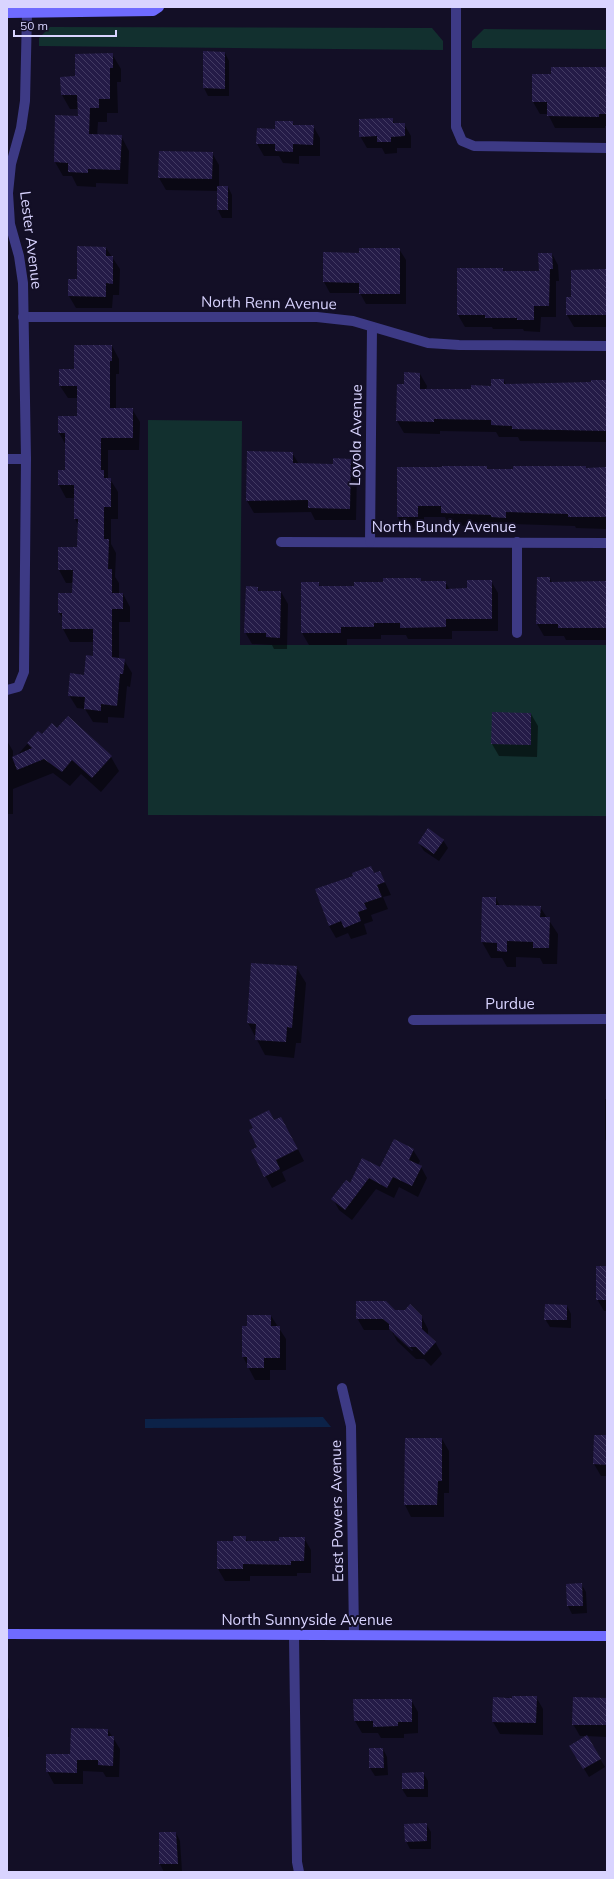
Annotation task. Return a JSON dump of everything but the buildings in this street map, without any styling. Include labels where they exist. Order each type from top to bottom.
[{"type":"main road","points":[[7,13],[153,11],[159,7]]},
{"type":"main road","name":"North Sunnyside Avenue","points":[[7,1634],[607,1636]]},
{"type":"street","points":[[456,7],[456,127],[462,141],[474,146],[607,148]]},
{"type":"street","name":"Lester Avenue","points":[[7,690],[18,687],[24,672],[26,459],[23,283],[19,256],[10,224],[8,193],[11,164],[21,128],[25,101],[27,13]]},
{"type":"street","name":"North Renn Avenue","points":[[23,317],[311,317],[353,321],[428,343],[459,345],[607,346]]},
{"type":"street","name":"Loyola Avenue","points":[[370,542],[372,327]]},
{"type":"street","points":[[7,459],[26,459]]},
{"type":"street","name":"North Bundy Avenue","points":[[281,542],[607,543]]},
{"type":"street","points":[[517,542],[517,633]]},
{"type":"street","name":"Purdue","points":[[414,1020],[607,1019]]},
{"type":"street","name":"East Powers Avenue","points":[[342,1388],[351,1426],[354,1635]]},
{"type":"street","points":[[294,1635],[297,1862],[299,1872]]},
{"type":"green space","points":[[50,27],[432,28],[443,41],[443,50],[39,46],[39,38]]},
{"type":"green space","points":[[484,29],[607,30],[607,49],[472,48],[472,41]]},
{"type":"green space","points":[[148,420],[242,421],[240,645],[607,645],[607,816],[148,815]]},
{"type":"water","points":[[323,1417],[331,1427],[145,1428],[145,1419]]}]
